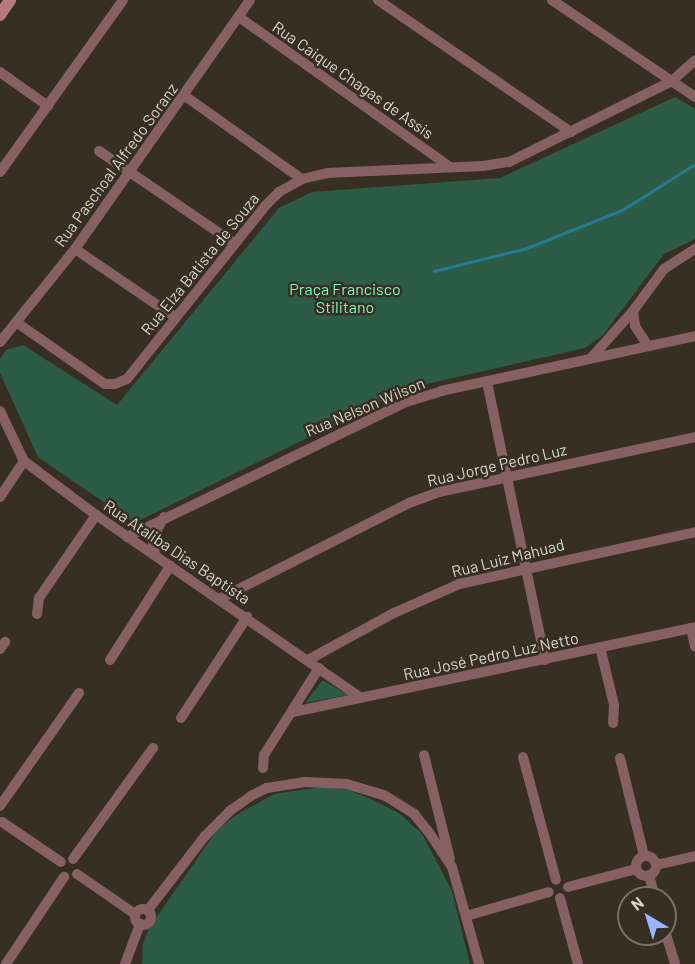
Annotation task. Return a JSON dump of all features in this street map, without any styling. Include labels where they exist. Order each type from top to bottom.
[{"type":"main road","points":[[0,15],[10,0]]},
{"type":"street","points":[[0,172],[123,0]]},
{"type":"street","name":"Rua Paschoal Alfredo Soranz","points":[[0,342],[75,249],[185,96],[250,0]]},
{"type":"street","points":[[378,0],[571,132]]},
{"type":"street","points":[[552,0],[695,97]]},
{"type":"street","name":"Rua Caique Chagas de Assis","points":[[238,17],[450,167]]},
{"type":"street","name":"Rua Elza Batista de Souza","points":[[16,322],[105,384],[115,384],[127,379],[234,243],[279,192],[302,179],[327,173],[510,162],[672,81],[695,60]]},
{"type":"street","points":[[0,72],[48,106]]},
{"type":"street","points":[[185,96],[302,179]]},
{"type":"street","points":[[99,151],[234,243]]},
{"type":"street","points":[[75,249],[175,317]]},
{"type":"street","points":[[591,358],[633,311],[664,268],[695,249]]},
{"type":"street","points":[[633,311],[635,326],[648,345]]},
{"type":"street","name":"Rua Nelson Wilson","points":[[127,537],[164,517],[406,402],[695,336]]},
{"type":"street","points":[[487,382],[545,660]]},
{"type":"street","name":"Rua Ataliba Dias Baptista","points":[[0,411],[24,461],[127,537],[247,617],[361,698]]},
{"type":"street","name":"Rua Jorge Pedro Luz","points":[[219,599],[409,503],[439,492],[695,437]]},
{"type":"street","points":[[0,497],[24,461]]},
{"type":"street","points":[[37,614],[39,598],[96,515]]},
{"type":"street","points":[[155,555],[153,543],[164,517]]},
{"type":"street","name":"Rua Luiz Mahuad","points":[[308,660],[394,613],[459,584],[526,567],[695,532]]},
{"type":"street","points":[[110,660],[170,566]]},
{"type":"street","points":[[181,718],[247,617]]},
{"type":"street","points":[[693,627],[695,647]]},
{"type":"street","name":"Rua José Pedro Luz Netto","points":[[292,712],[693,627]]},
{"type":"street","points":[[600,647],[614,705],[613,723]]},
{"type":"street","points":[[263,768],[264,755],[319,668]]},
{"type":"street","points":[[61,862],[1,823],[4,815],[0,807],[79,693]]},
{"type":"street","points":[[73,859],[153,748]]},
{"type":"street","points":[[424,755],[479,964]]},
{"type":"street","points":[[523,757],[556,880]]},
{"type":"street","points":[[620,758],[644,856]]},
{"type":"street","points":[[77,874],[137,919],[150,922],[152,916],[148,910],[205,836],[231,810],[267,788],[305,782],[347,784],[384,795],[414,814],[452,867]]},
{"type":"street","points":[[644,856],[651,858],[656,865]]},
{"type":"street","points":[[636,868],[637,862],[644,856]]},
{"type":"street","points":[[652,886],[649,876],[656,865],[695,856]]},
{"type":"street","points":[[65,858],[73,859],[78,864],[77,874],[72,878],[64,877],[59,871],[61,862],[65,858]]},
{"type":"street","points":[[567,887],[636,868]]},
{"type":"street","points":[[636,868],[642,875],[649,876]]},
{"type":"street","points":[[6,964],[64,877]]},
{"type":"street","points":[[556,880],[562,880],[567,887],[565,896],[560,898],[554,898],[549,892],[550,883],[556,880]]},
{"type":"street","points":[[466,916],[549,892]]},
{"type":"street","points":[[560,898],[578,964]]},
{"type":"street","points":[[123,962],[137,919]]},
{"type":"street","points":[[670,946],[675,964]]},
{"type":"green space","name":"Praça Francisco Stilitano","points":[[675,97],[695,109],[695,239],[664,254],[603,335],[585,348],[409,388],[134,523],[38,457],[0,373],[0,359],[6,350],[23,345],[117,405],[279,208],[312,192],[500,178]]},
{"type":"green space","points":[[324,681],[348,695],[305,703]]},
{"type":"green space","points":[[322,787],[350,790],[375,801],[400,814],[422,834],[452,891],[470,964],[142,964],[143,944],[149,928],[215,833],[233,817],[274,794]]},
{"type":"waterway","points":[[434,271],[527,248],[622,210],[695,164]]}]
